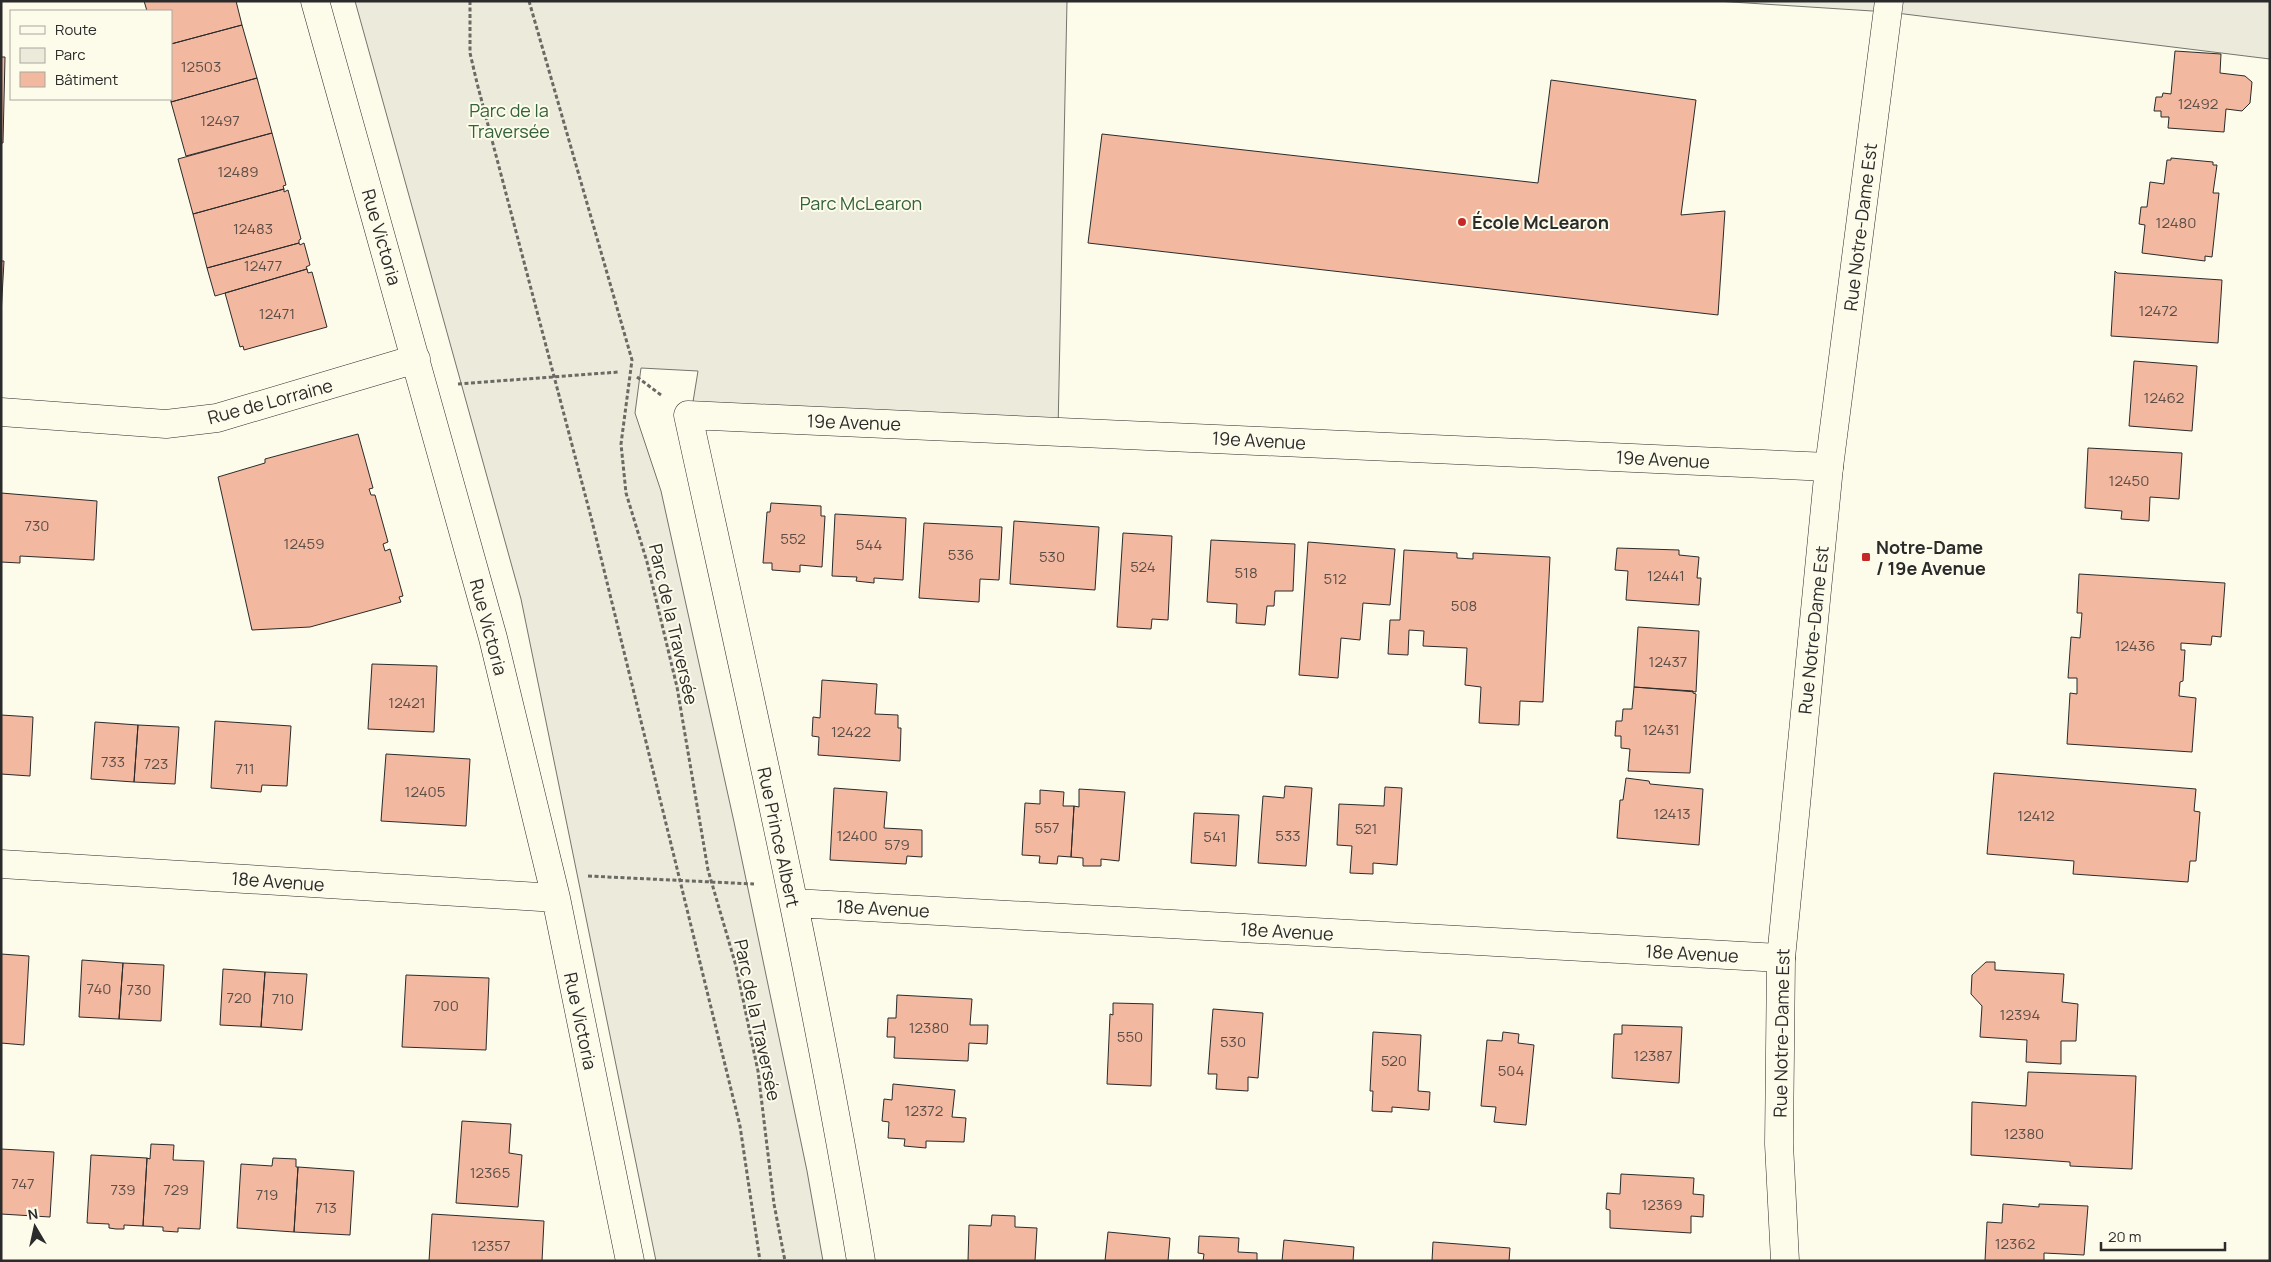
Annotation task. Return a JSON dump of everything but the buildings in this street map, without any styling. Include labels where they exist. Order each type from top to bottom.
[{"type":"street","name":"Rue Victoria","points":[[315,1],[493,638],[553,886],[630,1261]]},
{"type":"street","name":"Rue Notre-Dame Est","points":[[1785,1261],[1779,1144],[1781,958],[1829,467],[1889,1]]},
{"type":"street","name":"Rue de Lorraine","points":[[1,412],[166,424],[217,418],[416,359]]},
{"type":"street","name":"19e Avenue","points":[[688,415],[1829,467]]},
{"type":"street","name":"Rue Prince Albert","points":[[688,415],[792,894],[840,1138],[861,1261]]},
{"type":"street","name":"18e Avenue","points":[[1,864],[553,886]]},
{"type":"street","name":"18e Avenue","points":[[792,894],[1781,958]]},
{"type":"path","points":[[470,1],[472,60],[592,521],[740,1126],[760,1261]]},
{"type":"path","name":"Parc de la Traversée","points":[[529,1],[632,360],[621,444],[626,493],[647,562],[677,687],[711,882],[736,966],[758,1071],[774,1204],[785,1261]]},
{"type":"path","points":[[457,384],[619,372]]},
{"type":"path","points":[[553,886],[680,880],[711,882],[792,894]]},
{"type":"green space","name":"Parc McLearon","points":[[355,1],[1067,1],[1058,431],[691,414],[698,371],[641,368],[635,413],[661,491],[734,822],[807,1171],[823,1261],[656,1261],[521,599]]},
{"type":"green space","points":[[1716,1],[2270,1],[2270,59],[1888,12]]},
{"type":"place","name":"École McLearon","points":[[1462,222]]},
{"type":"place","name":"Notre-Dame / 19e Avenue","points":[[1866,557]]}]
